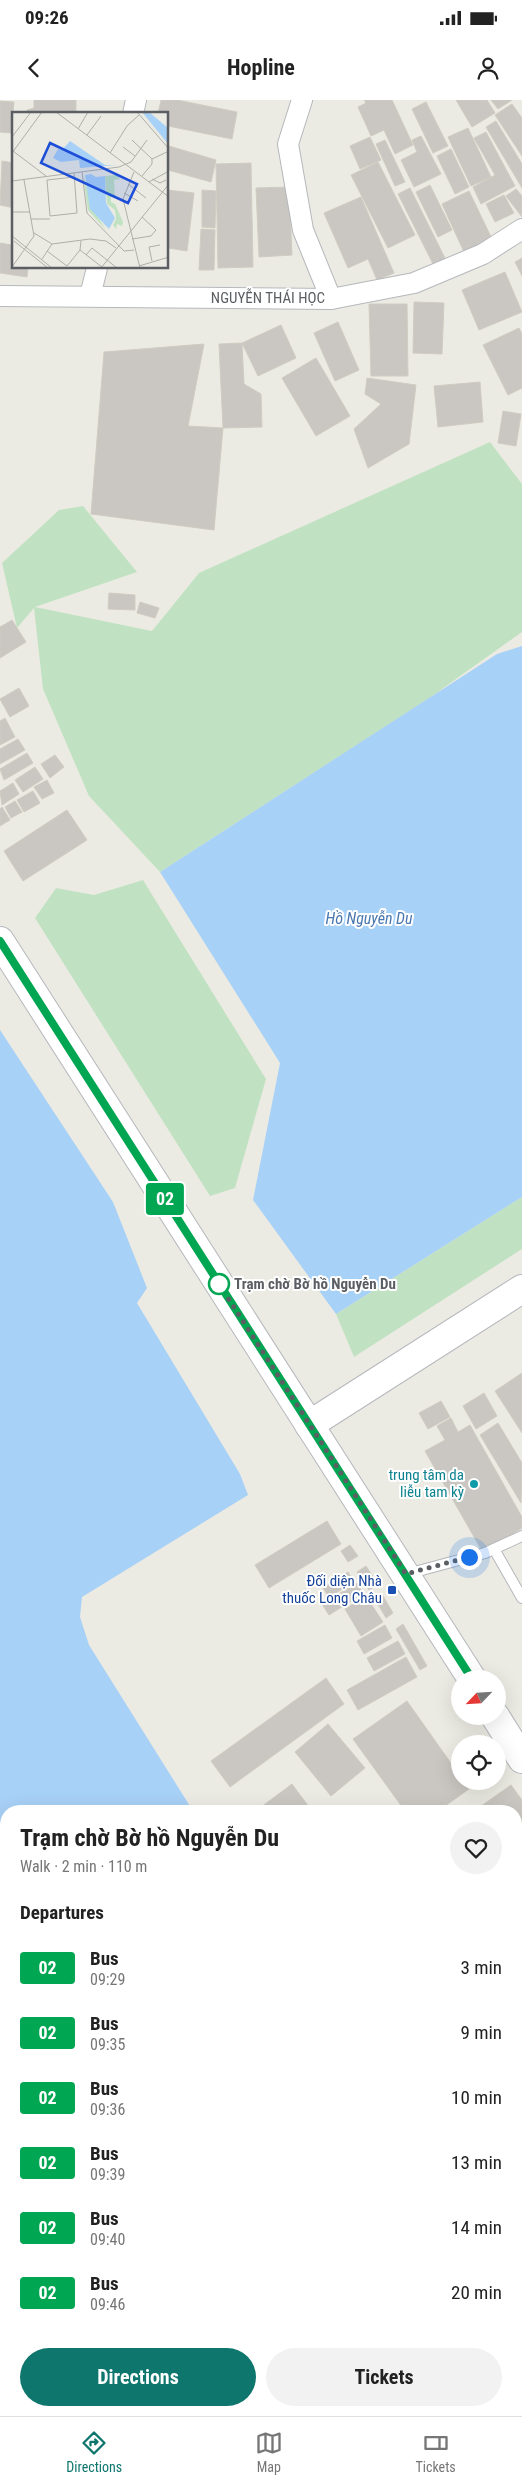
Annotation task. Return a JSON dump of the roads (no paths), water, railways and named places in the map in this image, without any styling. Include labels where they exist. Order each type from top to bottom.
[{"type":"street","points":[[302,100],[288,144],[303,230],[331,299]]},
{"type":"street","name":"NGUYỄN THÁI HỌC","points":[[0,296],[331,299],[414,284],[484,254],[522,230]]},
{"type":"street","points":[[90,296],[97,269]]},
{"type":"street","points":[[0,941],[466,1670]]},
{"type":"street","points":[[309,1425],[522,1289]]},
{"type":"street","points":[[501,1725],[522,1759]]},
{"type":"lane","points":[[406,1574],[494,1549],[522,1536]]},
{"type":"lane","points":[[494,1549],[522,1598]]},
{"type":"water","name":"Hồ Nguyễn Du","points":[[522,646],[522,1197],[336,1314],[253,1200],[280,1063],[160,872],[497,654]]},
{"type":"water","points":[[0,1030],[113,1202],[147,1288],[137,1303],[240,1474],[248,1495],[82,1597],[80,1617],[89,1645],[189,1805],[0,1805]]},
{"type":"place","name":"Trạm chờ Bờ hồ Nguyễn Du","points":[[219,1284]]},
{"type":"place","name":"trung tâm da liễu tam kỳ","points":[[474,1484]]},
{"type":"place","name":"Đối diện Nhà thuốc Long Châu","points":[[392,1590]]}]
